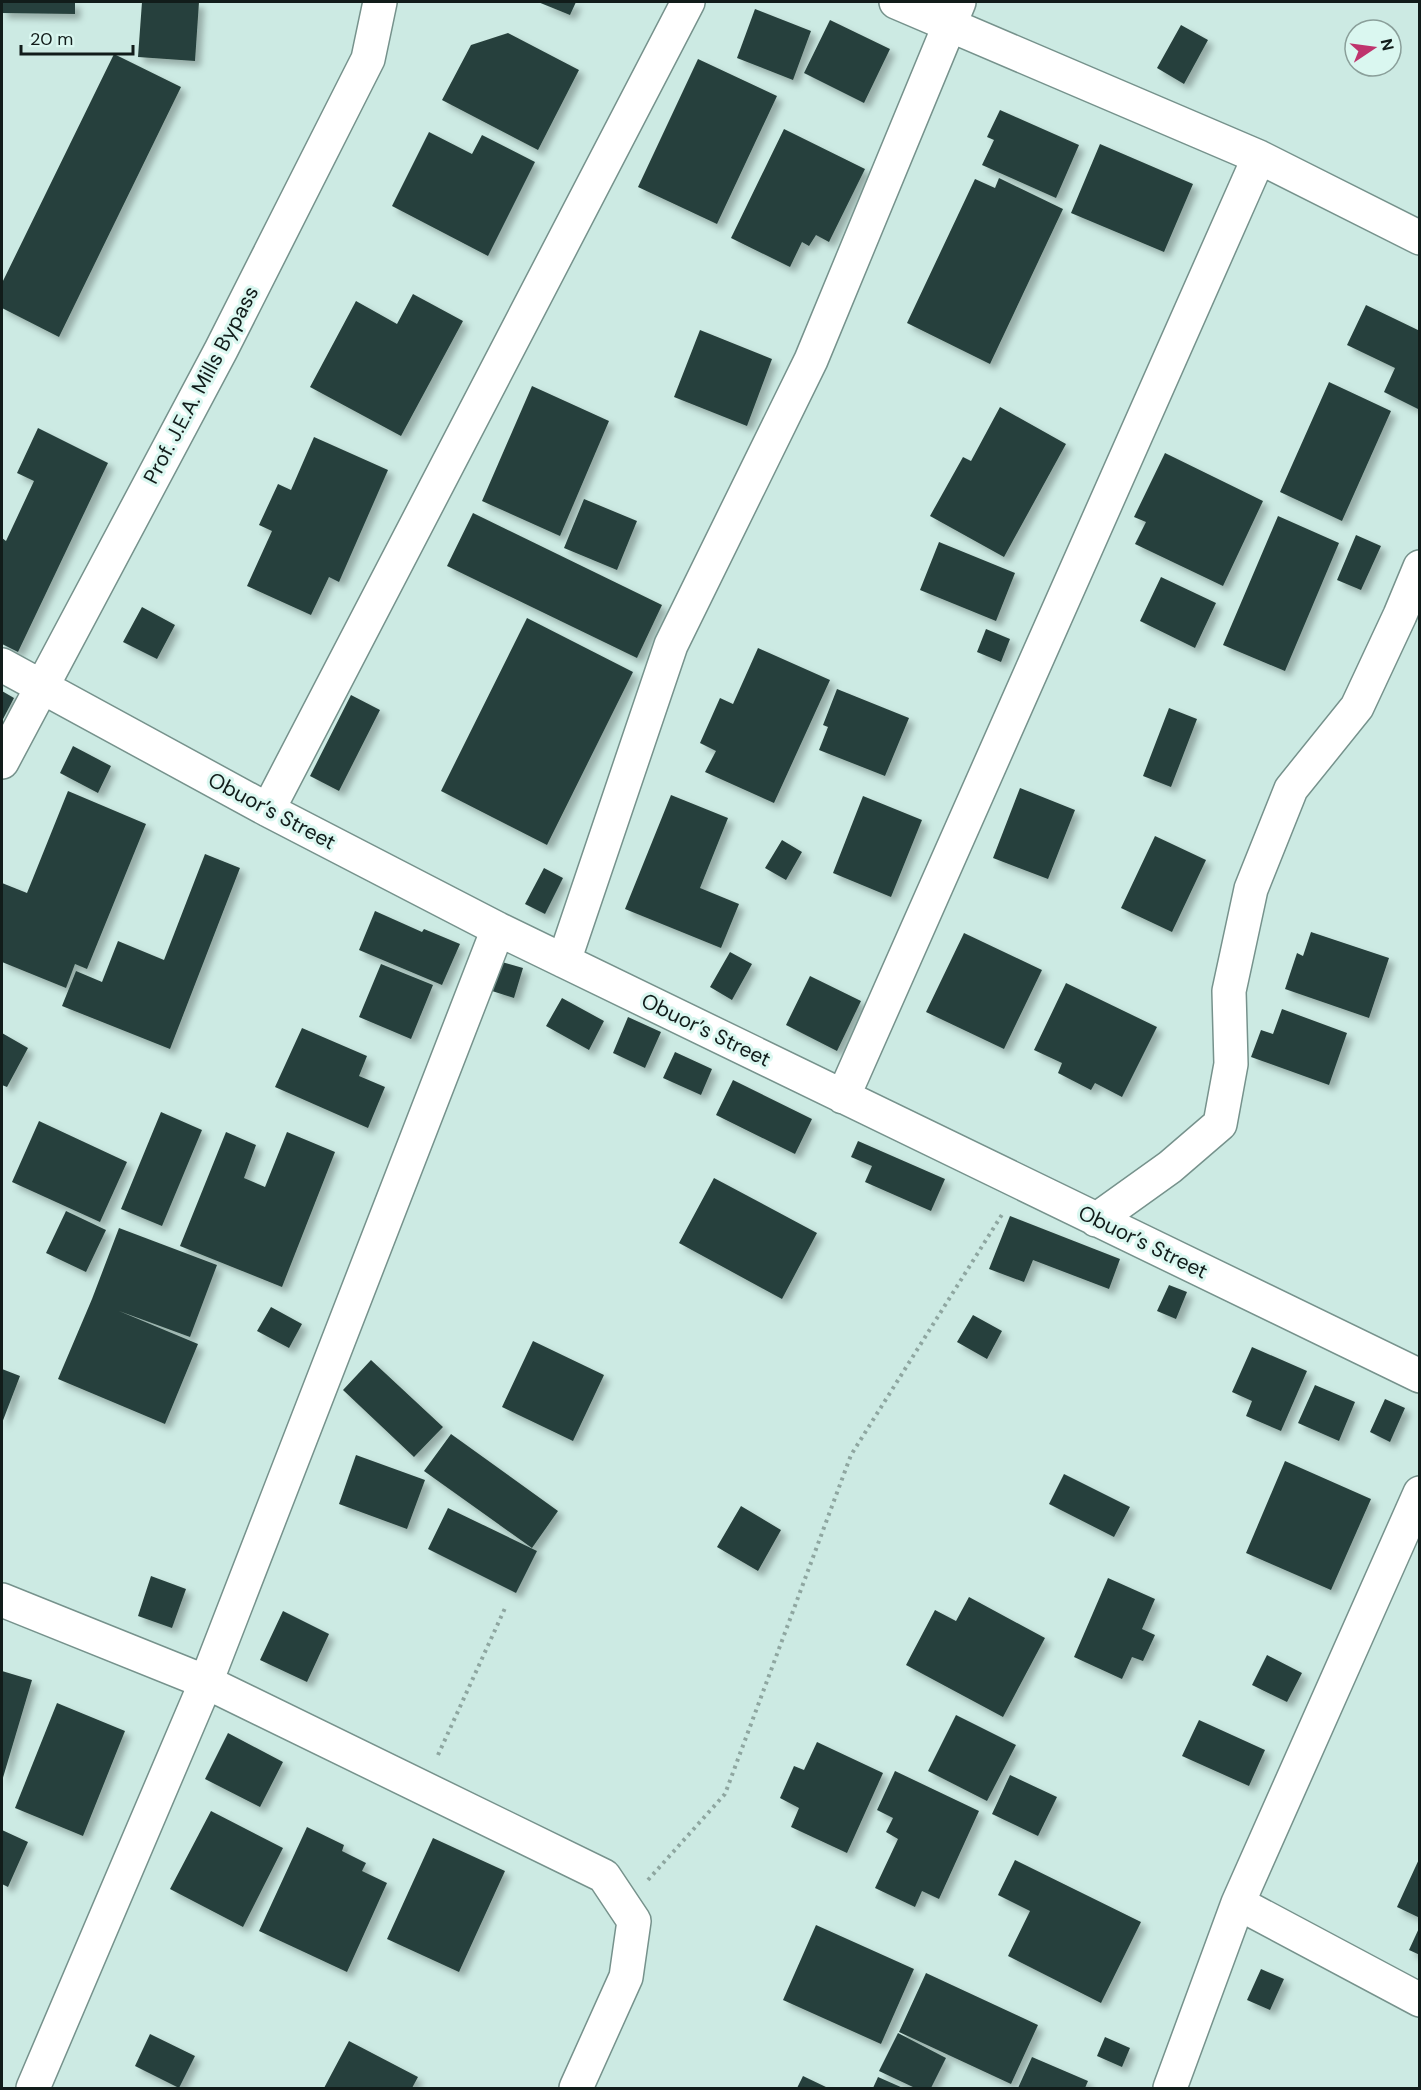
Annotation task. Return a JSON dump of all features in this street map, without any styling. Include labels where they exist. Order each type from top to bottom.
[{"type":"street","name":"Prof. J.E.A. Mills Bypass","points":[[2,762],[40,686],[221,350],[368,59],[380,2]]},
{"type":"street","points":[[268,810],[688,2]]},
{"type":"street","points":[[896,2],[954,13],[1259,157],[1416,228]]},
{"type":"street","points":[[564,961],[671,645],[811,360],[954,13]]},
{"type":"street","points":[[843,1097],[1259,157]]},
{"type":"street","points":[[1096,1220],[1170,1167],[1220,1124],[1231,1064],[1229,991],[1251,889],[1291,789],[1357,707],[1400,615],[1419,567]]},
{"type":"street","name":"Obuor’s Street","points":[[2,664],[268,810],[498,929],[1419,1376]]},
{"type":"street","points":[[33,2088],[206,1682],[498,929]]},
{"type":"street","points":[[1170,2088],[1238,1903],[1419,1493]]},
{"type":"street","points":[[2,1600],[206,1682],[604,1876],[634,1921],[626,1977],[576,2088]]},
{"type":"street","points":[[1238,1903],[1419,2000]]},
{"type":"path","points":[[625,1907],[725,1794],[851,1455],[1022,1184]]},
{"type":"path","points":[[423,1788],[506,1606]]},
{"type":"building","points":[[2,2],[75,2],[75,14],[2,13]]},
{"type":"building","points":[[142,2],[199,2],[195,61],[138,57]]},
{"type":"building","points":[[538,2],[576,2],[570,15]]},
{"type":"building","points":[[755,9],[811,31],[793,80],[737,58]]},
{"type":"building","points":[[830,20],[890,49],[864,103],[804,73]]},
{"type":"building","points":[[1181,25],[1208,40],[1184,84],[1157,68]]},
{"type":"building","points":[[508,33],[579,70],[538,150],[442,100],[471,45]]},
{"type":"building","points":[[114,54],[181,87],[59,337],[2,308],[2,283]]},
{"type":"building","points":[[698,59],[777,96],[717,224],[638,187]]},
{"type":"building","points":[[1000,110],[1079,145],[1056,198],[982,165],[994,140],[987,137]]},
{"type":"building","points":[[784,129],[865,169],[829,242],[816,235],[809,246],[802,242],[790,267],[731,238]]},
{"type":"building","points":[[429,132],[472,154],[482,135],[535,162],[488,256],[392,206]]},
{"type":"building","points":[[1100,144],[1193,184],[1164,252],[1071,213]]},
{"type":"building","points":[[999,178],[1063,209],[990,364],[907,323],[975,179],[995,188]]},
{"type":"building","points":[[413,294],[463,321],[401,436],[310,387],[356,301],[397,324]]},
{"type":"building","points":[[1366,305],[1420,331],[1420,410],[1384,392],[1395,368],[1347,345]]},
{"type":"building","points":[[700,330],[772,359],[747,426],[674,397]]},
{"type":"building","points":[[1329,382],[1391,411],[1342,521],[1280,492]]},
{"type":"building","points":[[532,386],[609,421],[560,536],[482,501]]},
{"type":"building","points":[[1000,407],[1066,444],[1004,557],[930,516],[963,457],[971,461]]},
{"type":"building","points":[[38,428],[108,463],[18,652],[2,644],[2,538],[6,541],[34,481],[17,473]]},
{"type":"building","points":[[314,437],[388,470],[339,582],[329,577],[311,615],[247,586],[272,531],[259,525],[278,484],[291,490]]},
{"type":"building","points":[[1165,453],[1263,501],[1223,586],[1135,544],[1146,522],[1134,517]]},
{"type":"building","points":[[584,499],[637,521],[617,570],[564,548]]},
{"type":"building","points":[[473,513],[662,605],[637,658],[447,566]]},
{"type":"building","points":[[1278,516],[1339,543],[1285,671],[1223,645]]},
{"type":"building","points":[[1356,535],[1381,546],[1361,590],[1337,580]]},
{"type":"building","points":[[939,542],[1015,573],[996,621],[920,590]]},
{"type":"building","points":[[1161,577],[1216,603],[1195,648],[1140,621]]},
{"type":"building","points":[[142,607],[175,625],[157,659],[123,642]]},
{"type":"building","points":[[527,618],[633,672],[547,845],[441,791]]},
{"type":"building","points":[[986,629],[1010,639],[1001,662],[977,652]]},
{"type":"building","points":[[758,648],[830,680],[774,803],[705,772],[716,751],[700,743],[720,698],[733,704]]},
{"type":"building","points":[[837,689],[909,718],[885,776],[819,750],[828,727],[823,725]]},
{"type":"building","points":[[2,691],[14,698],[2,721]]},
{"type":"building","points":[[351,695],[380,710],[339,791],[310,776]]},
{"type":"building","points":[[1169,708],[1197,719],[1171,787],[1143,776]]},
{"type":"building","points":[[73,746],[111,766],[98,793],[60,773]]},
{"type":"building","points":[[1020,788],[1075,810],[1048,879],[993,858]]},
{"type":"building","points":[[68,791],[146,824],[87,969],[75,964],[66,988],[2,962],[2,883],[27,893]]},
{"type":"building","points":[[671,795],[728,818],[700,888],[739,904],[721,948],[625,909]]},
{"type":"building","points":[[863,796],[922,820],[891,897],[833,873]]},
{"type":"building","points":[[1155,836],[1206,860],[1172,932],[1121,908]]},
{"type":"building","points":[[782,840],[802,852],[786,880],[765,868]]},
{"type":"building","points":[[205,854],[240,868],[170,1049],[62,1006],[76,971],[102,982],[118,941],[164,960]]},
{"type":"building","points":[[544,868],[563,878],[545,914],[525,904]]},
{"type":"building","points":[[375,911],[422,932],[424,929],[460,944],[442,985],[359,950]]},
{"type":"building","points":[[1311,932],[1389,958],[1369,1018],[1285,989],[1297,953],[1303,956]]},
{"type":"building","points":[[964,933],[1042,970],[1004,1049],[926,1012]]},
{"type":"building","points":[[730,952],[752,964],[732,1000],[710,987]]},
{"type":"building","points":[[502,962],[523,968],[514,998],[492,991]]},
{"type":"building","points":[[381,964],[433,985],[411,1039],[359,1017]]},
{"type":"building","points":[[810,976],[861,1001],[837,1051],[786,1025]]},
{"type":"building","points":[[1066,983],[1157,1027],[1122,1097],[1095,1083],[1091,1090],[1058,1073],[1062,1063],[1034,1050]]},
{"type":"building","points":[[562,998],[604,1021],[589,1050],[546,1026]]},
{"type":"building","points":[[1282,1009],[1347,1033],[1329,1085],[1251,1057],[1261,1030],[1273,1034]]},
{"type":"building","points":[[628,1017],[661,1032],[645,1068],[613,1053]]},
{"type":"building","points":[[302,1028],[367,1056],[359,1076],[385,1087],[368,1128],[275,1087]]},
{"type":"building","points":[[2,1033],[28,1048],[7,1087],[2,1085]]},
{"type":"building","points":[[675,1052],[712,1069],[701,1095],[663,1078]]},
{"type":"building","points":[[733,1080],[812,1119],[795,1154],[716,1115]]},
{"type":"building","points":[[161,1112],[202,1130],[162,1226],[121,1209]]},
{"type":"building","points":[[39,1121],[127,1162],[100,1222],[12,1182]]},
{"type":"building","points":[[226,1132],[256,1145],[244,1178],[265,1187],[287,1132],[335,1152],[282,1287],[180,1246]]},
{"type":"building","points":[[858,1141],[945,1179],[931,1211],[865,1182],[872,1166],[851,1157]]},
{"type":"building","points":[[714,1178],[817,1233],[782,1299],[679,1243]]},
{"type":"building","points":[[66,1211],[106,1230],[86,1272],[46,1253]]},
{"type":"building","points":[[1010,1216],[1120,1259],[1109,1289],[1033,1260],[1024,1282],[989,1269]]},
{"type":"building","points":[[119,1228],[217,1265],[190,1337],[119,1311],[198,1344],[165,1424],[58,1379]]},
{"type":"building","points":[[1169,1285],[1187,1292],[1176,1319],[1157,1311]]},
{"type":"building","points":[[271,1307],[302,1324],[289,1348],[257,1331]]},
{"type":"building","points":[[973,1315],[1002,1331],[987,1359],[957,1342]]},
{"type":"building","points":[[533,1341],[604,1375],[573,1441],[502,1407]]},
{"type":"building","points":[[1252,1347],[1307,1371],[1281,1431],[1246,1416],[1252,1401],[1232,1392]]},
{"type":"building","points":[[371,1360],[443,1427],[414,1457],[343,1390]]},
{"type":"building","points":[[2,1369],[20,1376],[2,1423]]},
{"type":"building","points":[[1315,1385],[1355,1402],[1339,1441],[1298,1423]]},
{"type":"building","points":[[1385,1399],[1405,1408],[1390,1442],[1370,1432]]},
{"type":"building","points":[[451,1434],[558,1511],[532,1548],[424,1471]]},
{"type":"building","points":[[356,1455],[425,1480],[407,1529],[339,1504]]},
{"type":"building","points":[[1285,1461],[1371,1499],[1331,1590],[1246,1553]]},
{"type":"building","points":[[1064,1474],[1130,1507],[1114,1537],[1049,1504]]},
{"type":"building","points":[[741,1506],[781,1530],[758,1571],[717,1547]]},
{"type":"building","points":[[448,1508],[537,1551],[516,1593],[428,1549]]},
{"type":"building","points":[[151,1576],[186,1589],[172,1628],[138,1616]]},
{"type":"building","points":[[1108,1578],[1155,1599],[1142,1629],[1155,1635],[1143,1661],[1132,1657],[1122,1679],[1074,1657]]},
{"type":"building","points":[[969,1597],[1045,1638],[1003,1717],[906,1665],[935,1610],[956,1621]]},
{"type":"building","points":[[283,1611],[329,1634],[307,1682],[260,1660]]},
{"type":"building","points":[[1267,1655],[1302,1673],[1287,1702],[1252,1685]]},
{"type":"building","points":[[2,1671],[32,1680],[2,1781]]},
{"type":"building","points":[[57,1703],[125,1731],[83,1836],[15,1808]]},
{"type":"building","points":[[956,1715],[1016,1745],[987,1801],[928,1771]]},
{"type":"building","points":[[1199,1720],[1265,1750],[1249,1786],[1182,1756]]},
{"type":"building","points":[[228,1733],[283,1762],[260,1807],[205,1779]]},
{"type":"building","points":[[817,1742],[883,1773],[847,1853],[791,1827],[799,1808],[780,1798],[794,1766],[804,1770]]},
{"type":"building","points":[[895,1771],[979,1811],[939,1899],[922,1891],[915,1907],[875,1888],[898,1839],[886,1832],[893,1818],[877,1810]]},
{"type":"building","points":[[1010,1775],[1057,1797],[1038,1836],[992,1814]]},
{"type":"building","points":[[211,1811],[283,1848],[243,1927],[170,1889]]},
{"type":"building","points":[[307,1827],[344,1845],[342,1851],[366,1863],[362,1871],[387,1883],[347,1972],[259,1931]]},
{"type":"building","points":[[2,1830],[28,1842],[8,1887],[2,1884]]},
{"type":"building","points":[[433,1838],[505,1871],[459,1972],[387,1939]]},
{"type":"building","points":[[1420,1857],[1420,1918],[1397,1907]]},
{"type":"building","points":[[1015,1860],[1141,1922],[1101,2003],[1008,1956],[1030,1911],[998,1895]]},
{"type":"building","points":[[816,1925],[914,1969],[881,2044],[783,2000]]},
{"type":"building","points":[[1420,1926],[1420,1955],[1409,1950]]},
{"type":"building","points":[[1261,1969],[1284,1979],[1270,2010],[1247,2000]]},
{"type":"building","points":[[926,1973],[1038,2025],[1011,2084],[899,2032]]},
{"type":"building","points":[[898,2033],[946,2058],[931,2088],[915,2088],[879,2071]]},
{"type":"building","points":[[150,2034],[195,2056],[179,2088],[135,2066]]},
{"type":"building","points":[[1105,2037],[1130,2048],[1122,2067],[1097,2056]]},
{"type":"building","points":[[349,2041],[418,2077],[412,2088],[324,2088]]},
{"type":"building","points":[[1032,2057],[1088,2081],[1085,2088],[1018,2088]]},
{"type":"building","points":[[803,2076],[828,2088],[797,2088]]},
{"type":"building","points":[[878,2077],[903,2088],[873,2088]]}]
